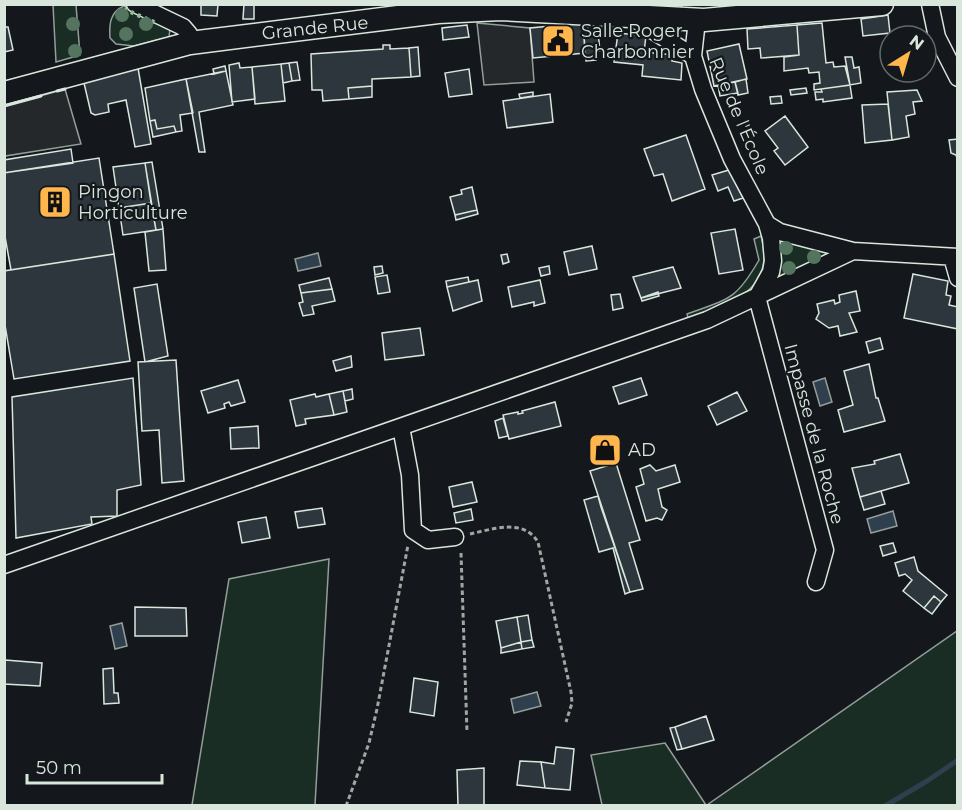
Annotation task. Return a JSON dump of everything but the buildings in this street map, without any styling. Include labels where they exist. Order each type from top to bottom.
[{"type":"street","points":[[135,4],[183,27],[189,34],[190,43]]},
{"type":"street","name":"Grande Rue","points":[[4,93],[190,43],[465,10],[543,10],[697,20],[882,4]]},
{"type":"street","points":[[930,4],[942,51],[957,78]]},
{"type":"street","points":[[631,17],[693,56]]},
{"type":"street","name":"Rue de l'École","points":[[697,20],[693,56],[721,135],[767,224],[773,261],[765,284],[757,297]]},
{"type":"street","points":[[767,224],[780,232],[853,251],[955,257],[957,278]]},
{"type":"street","points":[[4,565],[696,324],[853,251]]},
{"type":"street","name":"Impasse de la Roche","points":[[757,297],[825,550],[816,582]]},
{"type":"street","points":[[401,427],[410,475],[413,530],[428,540],[455,537]]},
{"type":"path","points":[[467,732],[461,556],[455,537],[510,527],[524,529],[538,542],[571,692],[572,703],[566,723]]},
{"type":"path","points":[[346,806],[374,720],[413,530]]},
{"type":"green space","points":[[53,5],[76,5],[80,55],[56,62]]},
{"type":"green space","points":[[124,6],[170,29],[169,37],[134,46],[116,44],[110,38],[110,23],[113,15]]},
{"type":"green space","points":[[761,236],[764,255],[762,270],[756,282],[733,300],[688,318],[687,314],[722,301],[737,291],[759,260],[754,239]]},
{"type":"green space","points":[[777,236],[843,251],[776,282]]},
{"type":"green space","points":[[329,559],[315,805],[192,805],[229,579]]},
{"type":"green space","points":[[957,631],[957,805],[707,805]]},
{"type":"green space","points":[[665,743],[706,805],[602,805],[591,755]]},
{"type":"shaded area","points":[[477,23],[530,28],[534,82],[484,85]]},
{"type":"shaded area","points":[[65,89],[81,144],[5,156],[5,106]]},
{"type":"water","points":[[318,253],[321,266],[298,271],[295,259]]},
{"type":"water","points":[[825,378],[832,402],[820,406],[813,382]]},
{"type":"water","points":[[893,511],[897,526],[871,533],[867,519]]},
{"type":"water","points":[[122,623],[127,646],[115,649],[110,626]]},
{"type":"water","points":[[537,692],[541,706],[514,713],[511,699]]},
{"type":"waterway","points":[[885,806],[958,760]]},
{"type":"hedge","points":[[124,9],[156,23]]},
{"type":"wall","points":[[57,91],[65,89]]},
{"type":"wall","points":[[4,106],[41,96]]},
{"type":"place","name":"Salle Roger Charbonnier","points":[[558,41]]},
{"type":"place","name":"Pingon Horticulture","points":[[55,202]]},
{"type":"place","name":"AD","points":[[605,450]]}]
